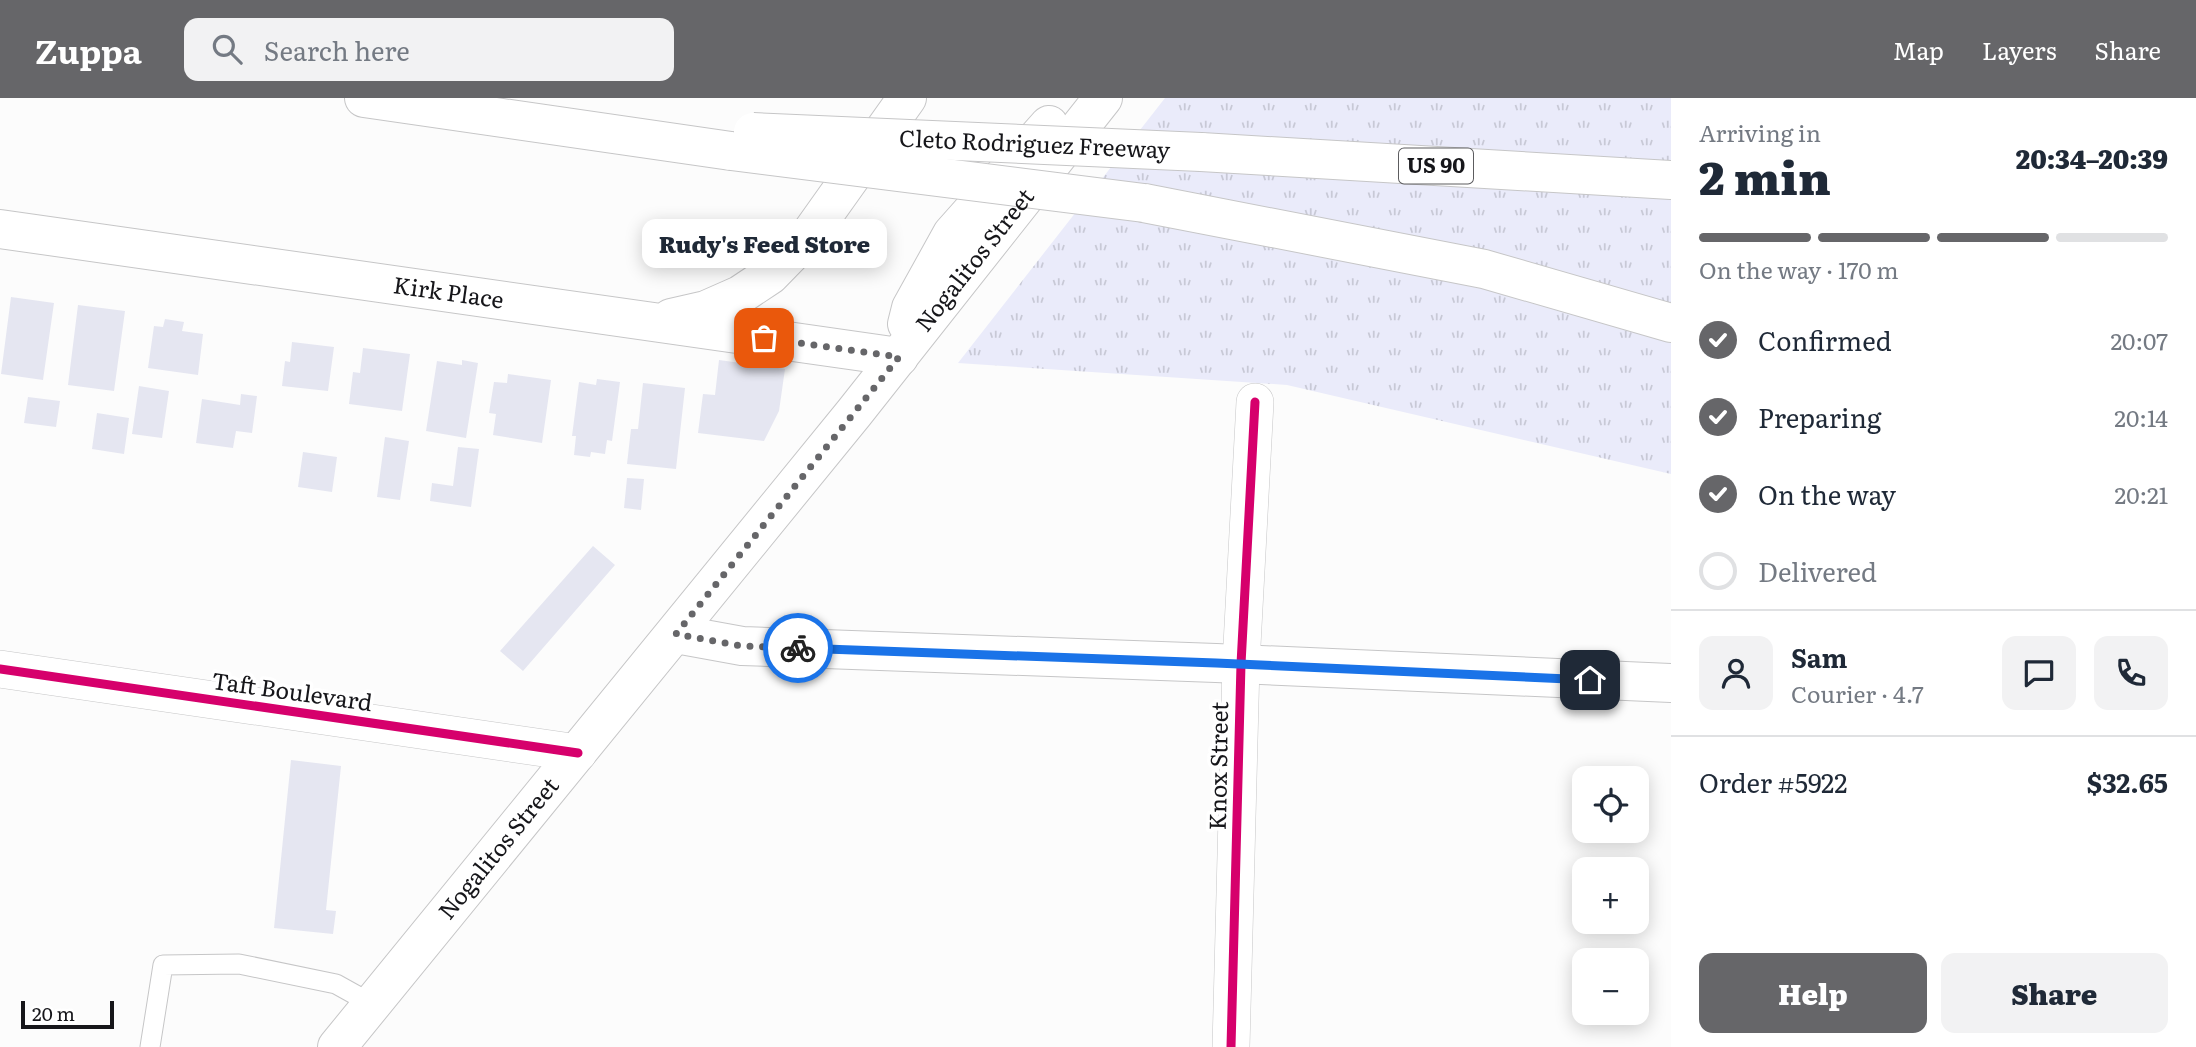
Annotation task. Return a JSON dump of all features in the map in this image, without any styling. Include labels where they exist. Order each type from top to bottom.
[{"type":"main road","points":[[364,98],[742,141],[1144,203],[1484,269],[1671,323]]},
{"type":"main road","name":"Cleto Rodriguez Freeway","points":[[400,98],[742,141],[1201,152],[1671,180]]},
{"type":"main road","points":[[655,322],[706,310],[740,295],[770,275],[811,233],[907,98]]},
{"type":"main road","name":"Nogalitos Street","points":[[899,357],[911,308],[952,234],[1073,98]]},
{"type":"main road","name":"Nogalitos Street","points":[[337,1047],[676,634],[1103,98]]},
{"type":"main road","name":"Kirk Place","points":[[0,229],[899,357]]},
{"type":"main road","points":[[676,634],[742,646],[1241,664],[1671,684]]},
{"type":"street","name":"Knox Street","points":[[1231,1047],[1241,664],[1255,402]]},
{"type":"street","name":"Taft Boulevard","points":[[0,669],[579,752]]},
{"type":"lane","points":[[150,1047],[163,965],[239,964],[336,984],[372,1004]]},
{"type":"green space","points":[[1165,98],[1671,98],[1671,474],[1287,385],[958,363]]},
{"type":"building","points":[[11,297],[54,303],[43,380],[1,374]]},
{"type":"building","points":[[78,305],[125,311],[114,391],[68,385]]},
{"type":"building","points":[[165,319],[184,322],[182,331],[203,334],[198,375],[148,368],[154,326],[163,327]]},
{"type":"building","points":[[292,342],[334,347],[328,391],[282,386],[285,361],[290,362]]},
{"type":"building","points":[[363,348],[410,354],[402,411],[349,404],[353,372],[360,373]]},
{"type":"building","points":[[462,360],[478,363],[466,438],[426,431],[437,361],[462,365]]},
{"type":"building","points":[[719,360],[785,369],[779,411],[764,441],[698,433],[703,394],[715,395]]},
{"type":"building","points":[[508,374],[551,380],[542,443],[493,435],[496,414],[489,413],[494,382],[507,383]]},
{"type":"building","points":[[597,379],[620,382],[612,441],[607,440],[605,454],[591,452],[590,457],[574,455],[576,436],[572,436],[579,382],[596,385]]},
{"type":"building","points":[[643,383],[685,388],[676,469],[627,464],[631,429],[638,429]]},
{"type":"building","points":[[139,386],[169,391],[162,438],[132,434]]},
{"type":"building","points":[[241,394],[257,396],[252,433],[236,431],[233,448],[196,443],[202,399],[240,405]]},
{"type":"building","points":[[28,397],[60,401],[56,427],[24,423]]},
{"type":"building","points":[[97,413],[129,418],[124,454],[92,449]]},
{"type":"building","points":[[385,437],[409,441],[400,500],[377,497]]},
{"type":"building","points":[[458,447],[479,449],[471,507],[430,501],[432,483],[453,486]]},
{"type":"building","points":[[303,452],[337,457],[332,492],[298,487]]},
{"type":"building","points":[[627,478],[644,479],[641,510],[624,508]]},
{"type":"building","points":[[593,546],[615,565],[523,671],[500,651]]},
{"type":"building","points":[[291,760],[341,766],[326,910],[336,911],[333,934],[274,928]]},
{"type":"cycle path","points":[[1231,1047],[1241,664],[1255,402]]},
{"type":"cycle path","points":[[0,669],[578,753]]},
{"type":"way so far","points":[[764,338],[899,357],[676,634],[742,646],[798,648]]},
{"type":"place","name":"Rudy's Feed Store","points":[[764,338]]},
{"type":"route","points":[[798,648],[1590,680]]}]
